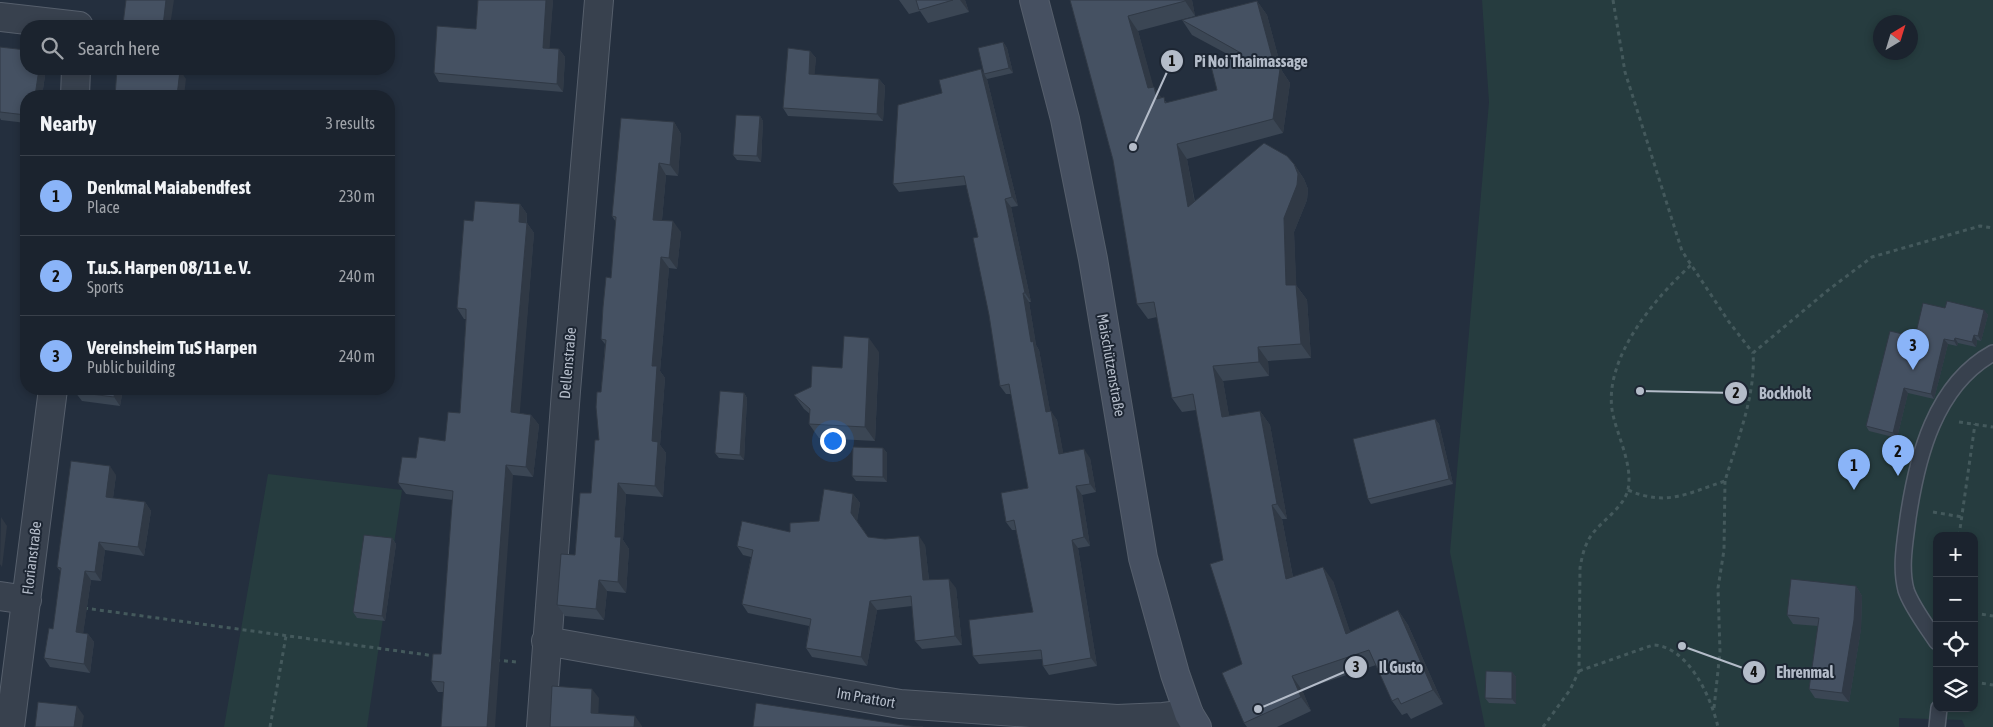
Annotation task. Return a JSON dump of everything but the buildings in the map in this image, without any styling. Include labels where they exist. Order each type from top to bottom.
[{"type":"street","name":"Dellenstraße","points":[[541,727],[599,0]]},
{"type":"street","name":"Maischützenstraße","points":[[1034,0],[1065,119],[1093,259],[1143,558],[1175,674],[1193,720]]},
{"type":"street","points":[[0,17],[32,9],[62,20]]},
{"type":"street","points":[[75,90],[76,75]]},
{"type":"street","name":"Florianstraße","points":[[10,727],[51,395]]},
{"type":"street","points":[[0,596],[27,600]]},
{"type":"street","name":"Im Prattort","points":[[546,653],[900,704],[1117,718],[1163,717],[1193,720]]},
{"type":"lane","points":[[1933,635],[1907,591],[1903,565],[1910,509],[1924,444],[1948,395],[1974,363],[1993,353]]},
{"type":"lane","points":[[1937,727],[1939,712]]},
{"type":"path","points":[[1613,0],[1625,72],[1682,251],[1729,322],[1753,353],[1754,368],[1748,398],[1725,481],[1724,550],[1718,588],[1720,652],[1714,708],[1718,727]]},
{"type":"path","points":[[1753,353],[1827,291],[1872,258],[1980,226],[1993,228]]},
{"type":"path","points":[[1543,727],[1570,690],[1579,670],[1580,568],[1582,553],[1591,535],[1622,500],[1628,490],[1629,478],[1613,412],[1612,392],[1616,370],[1625,350],[1657,299],[1691,265]]},
{"type":"path","points":[[1936,418],[1993,427]]},
{"type":"path","points":[[1960,532],[1975,424]]},
{"type":"path","points":[[1628,490],[1644,497],[1668,500],[1725,481]]},
{"type":"path","points":[[1910,509],[1962,516]]},
{"type":"path","points":[[75,607],[436,656]]},
{"type":"path","points":[[1978,614],[1993,616]]},
{"type":"path","points":[[270,727],[286,636]]},
{"type":"path","points":[[1579,670],[1653,645],[1664,645],[1679,655],[1700,684],[1714,708]]},
{"type":"path","points":[[492,660],[546,653]]},
{"type":"path","points":[[1978,683],[1993,685]]},
{"type":"green space","points":[[1482,0],[1993,0],[1993,727],[1965,727],[1962,720],[1899,718],[1899,727],[1485,727],[1450,552],[1489,102]]},
{"type":"green space","points":[[268,474],[402,490],[367,727],[224,727]]},
{"type":"place","name":"Pi Noi Thaimassage","points":[[1133,147]]},
{"type":"place","name":"Vereinsheim TuS Harpen","points":[[1913,370]]},
{"type":"place","name":"Bockholt","points":[[1640,391]]},
{"type":"place","name":"T.u.S. Harpen 08/11 e. V.","points":[[1898,476]]},
{"type":"place","name":"Denkmal Maiabendfest","points":[[1854,490]]},
{"type":"place","name":"Ehrenmal","points":[[1682,646]]},
{"type":"place","name":"Il Gusto","points":[[1258,709]]}]
